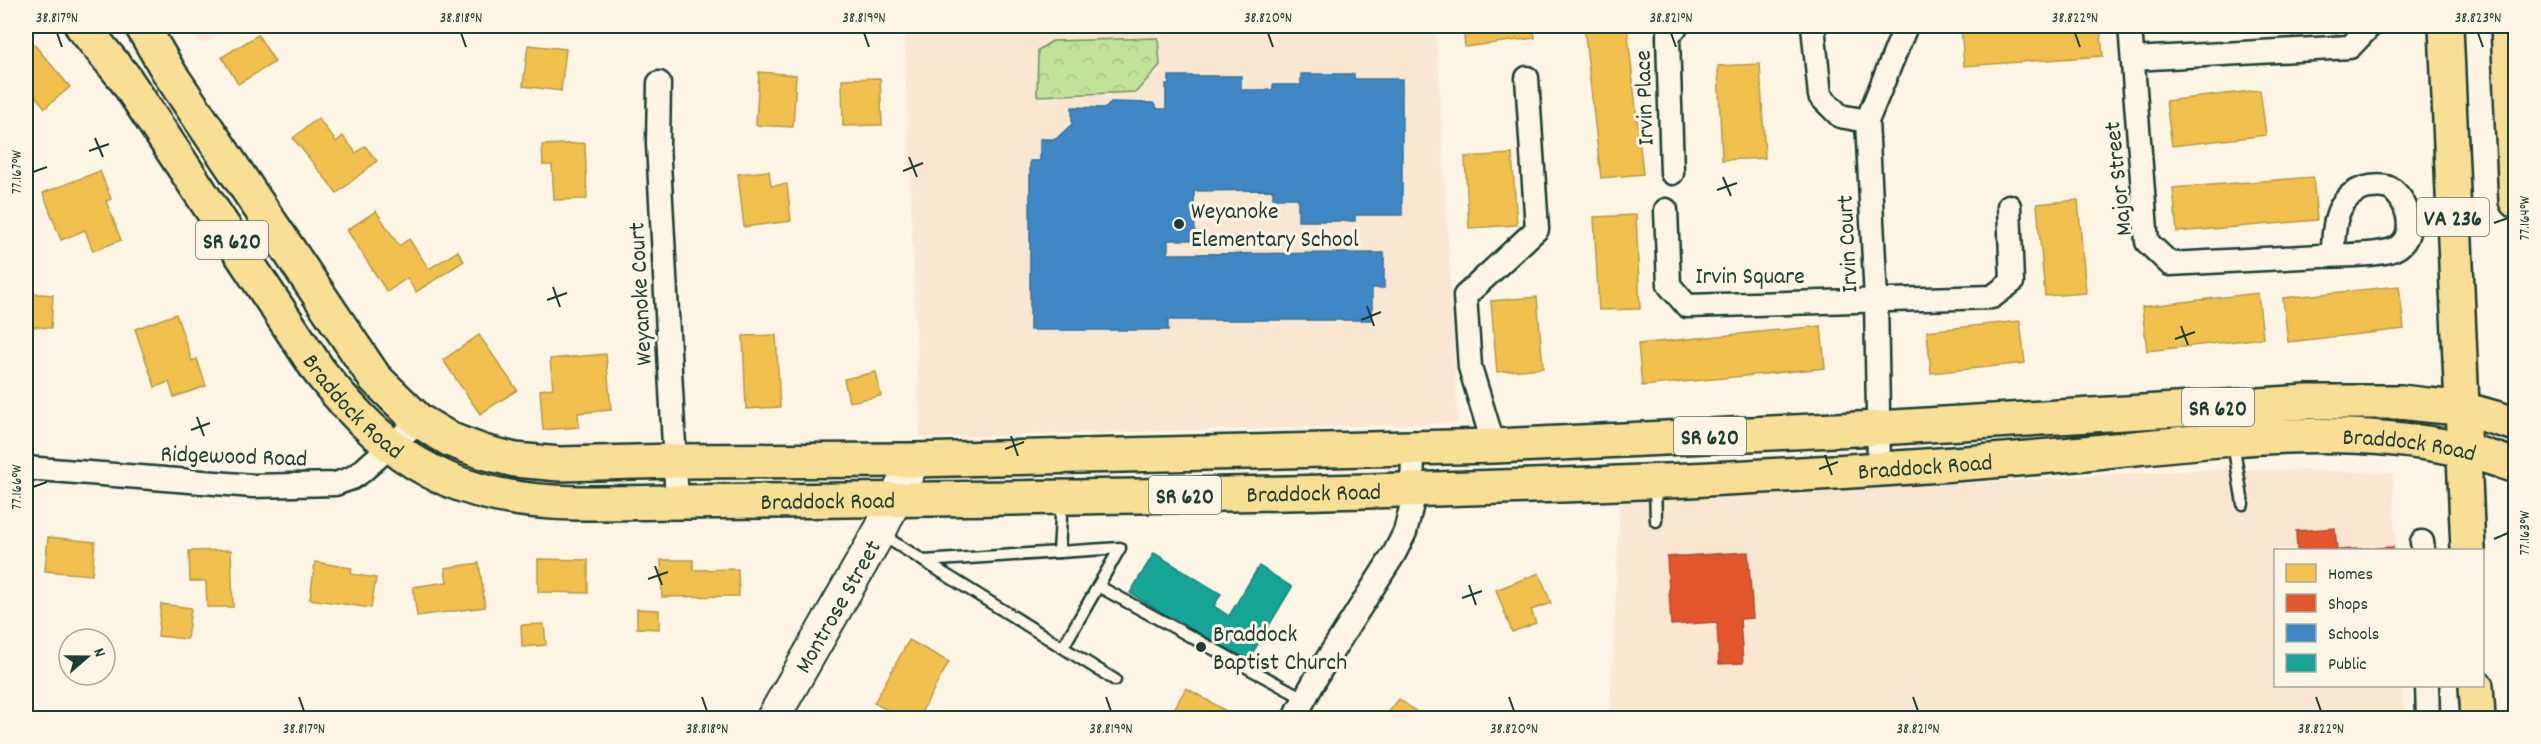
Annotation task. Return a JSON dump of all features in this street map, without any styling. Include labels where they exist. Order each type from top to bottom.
[{"type":"main road","name":"Braddock Road","points":[[82,26],[124,77],[319,371],[345,404],[390,447],[425,470],[456,484],[489,494],[534,502],[677,502],[1413,491],[1655,481],[1879,468],[2303,436],[2353,437],[2421,443],[2462,450],[2516,466]]},
{"type":"main road","name":"Braddock Road","points":[[142,26],[170,74],[375,378],[419,421],[451,440],[483,452],[515,460],[560,464],[914,460],[1494,446],[1878,428],[2307,402],[2401,402],[2460,408],[2516,424]]},
{"type":"main road","name":"VA 236","points":[[2446,26],[2460,408],[2468,549]]},
{"type":"main road","name":"VA 236","points":[[2508,26],[2516,201]]},
{"type":"main road","points":[[2476,687],[2478,718]]},
{"type":"street","name":"Irvin Place","points":[[1672,173],[1668,36],[1677,26]]},
{"type":"street","points":[[1813,26],[1820,96],[1840,116],[1867,120]]},
{"type":"street","name":"Irvin Court","points":[[1879,468],[1876,300],[1867,120],[1906,26]]},
{"type":"street","name":"Major Street","points":[[2130,26],[2147,242],[2170,264],[2333,255]]},
{"type":"street","points":[[2133,59],[2350,47],[2370,26]]},
{"type":"street","points":[[1494,446],[1470,367],[1465,296],[1536,229],[1527,78]]},
{"type":"street","name":"Weyanoke Court","points":[[659,83],[658,144],[677,502]]},
{"type":"street","name":"Irvin Square","points":[[1666,210],[1669,285],[1687,306],[1992,297],[2012,282],[2008,206]]},
{"type":"street","name":"Ridgewood Road","points":[[26,468],[253,486],[335,484],[352,478],[419,421]]},
{"type":"street","points":[[1294,718],[1321,669],[1394,554],[1405,532],[1413,491],[1413,448]]},
{"type":"street","name":"Montrose Street","points":[[773,718],[879,533],[914,460]]},
{"type":"street","points":[[2427,687],[2428,718]]},
{"type":"lane","points":[[2232,440],[2244,504]]},
{"type":"lane","points":[[1655,481],[1656,520]]},
{"type":"lane","points":[[1059,552],[1062,497]]},
{"type":"lane","points":[[879,533],[1115,680]]},
{"type":"lane","points":[[924,561],[1120,548],[1063,647]]},
{"type":"lane","points":[[1098,586],[1305,699]]},
{"type":"shaded area","points":[[186,26],[230,26],[202,45]]},
{"type":"shaded area","name":"Weyanoke Elementary School","points":[[904,26],[1436,26],[1458,423],[920,438]]},
{"type":"shaded area","points":[[2232,468],[2393,473],[2396,549],[2274,549],[2274,687],[2403,687],[2404,718],[1610,718],[1620,503]]},
{"type":"green space","points":[[1158,38],[1160,65],[1136,92],[1037,96],[1038,50],[1052,41]]},
{"type":"building: Homes","points":[[1463,26],[1533,26],[1535,38],[1465,47]]},
{"type":"building: Homes","points":[[1584,26],[1627,26],[1643,174],[1601,178]]},
{"type":"building: Homes","points":[[1961,26],[2100,26],[2103,56],[1964,66]]},
{"type":"building: Homes","points":[[2173,26],[2217,26],[2173,30]]},
{"type":"building: Homes","points":[[26,35],[70,87],[45,108],[26,84]]},
{"type":"building: Homes","points":[[258,35],[275,62],[238,84],[222,57]]},
{"type":"building: Homes","points":[[528,45],[566,49],[561,91],[523,86]]},
{"type":"building: Homes","points":[[1760,64],[1765,158],[1722,160],[1718,66]]},
{"type":"building: Homes","points":[[759,72],[796,75],[793,127],[756,125]]},
{"type":"building: Homes","points":[[880,78],[882,125],[843,126],[842,79]]},
{"type":"building: Homes","points":[[2260,90],[2266,135],[2172,146],[2166,101]]},
{"type":"building: Homes","points":[[318,118],[336,142],[343,136],[356,153],[365,146],[377,161],[337,193],[293,138]]},
{"type":"building: Homes","points":[[585,143],[587,199],[554,200],[552,165],[543,165],[542,145]]},
{"type":"building: Homes","points":[[1512,154],[1517,225],[1469,228],[1465,157]]},
{"type":"building: Homes","points":[[100,171],[111,199],[106,201],[121,240],[93,251],[85,230],[61,240],[43,193]]},
{"type":"building: Homes","points":[[769,171],[771,186],[787,184],[791,221],[744,227],[738,174]]},
{"type":"building: Homes","points":[[2313,177],[2317,220],[2177,232],[2173,188]]},
{"type":"building: Homes","points":[[2078,200],[2086,293],[2045,296],[2037,204]]},
{"type":"building: Homes","points":[[376,211],[399,246],[409,239],[429,269],[458,251],[464,261],[416,292],[407,278],[387,292],[347,230]]},
{"type":"building: Homes","points":[[1636,215],[1640,309],[1599,310],[1594,217]]},
{"type":"building: Homes","points":[[2399,286],[2404,329],[2288,342],[2283,298]]},
{"type":"building: Homes","points":[[26,293],[53,295],[51,328],[26,326]]},
{"type":"building: Homes","points":[[2258,293],[2263,338],[2147,351],[2142,307]]},
{"type":"building: Homes","points":[[1537,297],[1543,368],[1497,372],[1491,301]]},
{"type":"building: Homes","points":[[176,314],[192,361],[197,359],[206,386],[174,397],[169,382],[155,387],[135,329]]},
{"type":"building: Homes","points":[[2020,321],[2025,363],[1931,373],[1927,331]]},
{"type":"building: Homes","points":[[1821,326],[1825,368],[1642,386],[1638,344]]},
{"type":"building: Homes","points":[[479,335],[517,390],[480,414],[443,360]]},
{"type":"building: Homes","points":[[776,335],[780,407],[746,409],[743,336]]},
{"type":"building: Homes","points":[[606,354],[611,410],[578,413],[579,427],[543,430],[540,390],[553,388],[550,359]]},
{"type":"building: Homes","points":[[876,372],[881,396],[849,402],[844,379]]},
{"type":"building: Homes","points":[[48,537],[95,542],[92,575],[45,571]]},
{"type":"building: Homes","points":[[231,550],[233,607],[207,607],[206,581],[190,581],[189,551]]},
{"type":"building: Homes","points":[[538,559],[588,560],[588,593],[538,592]]},
{"type":"building: Homes","points":[[661,560],[693,560],[693,570],[738,569],[739,596],[662,597]]},
{"type":"building: Homes","points":[[315,562],[352,568],[351,574],[376,578],[371,608],[310,599]]},
{"type":"building: Homes","points":[[479,563],[485,607],[417,616],[413,587],[447,582],[445,568]]},
{"type":"building: Homes","points":[[1539,573],[1551,603],[1531,610],[1536,623],[1512,632],[1496,590]]},
{"type":"building: Homes","points":[[161,604],[191,608],[187,639],[158,636]]},
{"type":"building: Homes","points":[[637,609],[659,610],[659,629],[637,628]]},
{"type":"building: Homes","points":[[544,624],[546,645],[522,647],[521,625]]},
{"type":"building: Homes","points":[[909,640],[949,662],[918,718],[903,718],[874,703]]},
{"type":"building: Homes","points":[[1186,688],[1226,711],[1221,718],[1169,718]]},
{"type":"building: Homes","points":[[1399,699],[1425,718],[1384,718]]},
{"type":"building: Shops","points":[[2335,528],[2337,549],[2297,549],[2296,531]]},
{"type":"building: Shops","points":[[2393,547],[2393,549],[2356,549]]},
{"type":"building: Shops","points":[[1748,552],[1753,618],[1740,619],[1743,663],[1719,664],[1717,622],[1671,625],[1667,557]]},
{"type":"building: Schools","points":[[1301,74],[1354,74],[1354,79],[1402,79],[1402,215],[1355,215],[1355,221],[1298,221],[1298,198],[1273,198],[1273,190],[1194,191],[1195,240],[1168,240],[1168,254],[1384,253],[1384,288],[1372,288],[1372,320],[1168,320],[1168,330],[1030,330],[1030,161],[1040,161],[1040,139],[1056,139],[1072,124],[1072,107],[1106,108],[1111,102],[1153,103],[1158,109],[1166,109],[1166,84],[1169,84],[1169,76],[1241,76],[1241,90],[1273,90],[1273,85],[1301,85]]},
{"type":"building: Public","points":[[1154,553],[1221,594],[1214,606],[1229,616],[1259,566],[1292,587],[1246,664],[1130,593]]},
{"type":"place","name":"Weyanoke Elementary School","points":[[1179,224]]},
{"type":"place","name":"Braddock Baptist Church","points":[[1201,647]]}]
